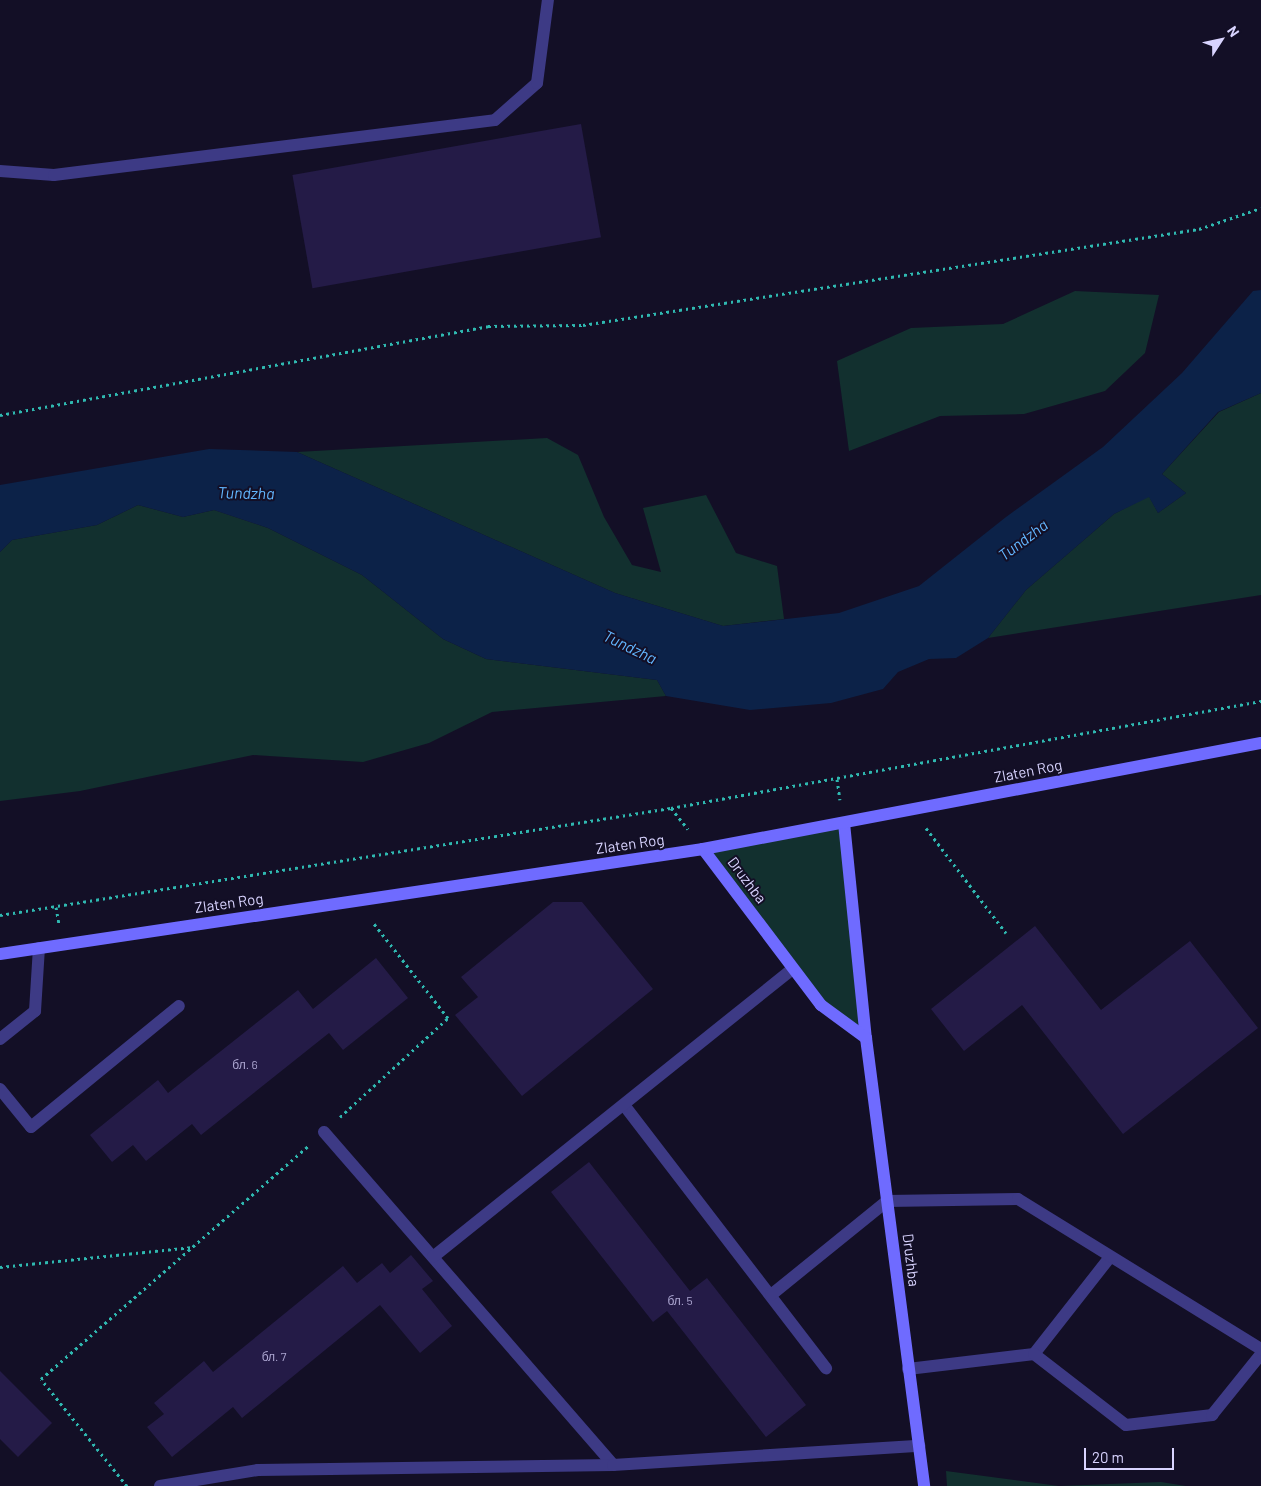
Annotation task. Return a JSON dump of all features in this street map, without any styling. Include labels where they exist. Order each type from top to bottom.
[{"type":"street","points":[[0,171],[54,175],[495,120],[537,83],[548,0]]},
{"type":"street","name":"Zlaten Rog","points":[[0,954],[703,849],[1261,743]]},
{"type":"street","name":"Druzhba","points":[[844,823],[866,1038],[924,1486]]},
{"type":"street","name":"Druzhba","points":[[703,849],[821,1005],[866,1038]]},
{"type":"street","points":[[0,1039],[35,1011],[39,948]]},
{"type":"street","points":[[433,1257],[793,969]]},
{"type":"street","points":[[0,1089],[31,1127],[179,1006]]},
{"type":"street","points":[[624,1105],[826,1368]]},
{"type":"street","points":[[324,1132],[613,1465]]},
{"type":"street","points":[[771,1295],[887,1201],[1018,1199],[1261,1349]]},
{"type":"street","points":[[1034,1354],[1110,1256]]},
{"type":"street","points":[[908,1369],[1034,1354],[1126,1425],[1212,1415],[1261,1354]]},
{"type":"street","points":[[160,1486],[258,1470],[613,1465],[919,1446]]},
{"type":"path","points":[[0,415],[488,326],[583,325],[1189,231],[1261,208]]},
{"type":"path","points":[[0,915],[671,808],[1261,702]]},
{"type":"path","points":[[912,810],[1006,933]]},
{"type":"path","points":[[127,1486],[40,1380],[195,1247],[448,1018],[356,901]]},
{"type":"path","points":[[0,1267],[195,1247]]},
{"type":"green space","points":[[1075,291],[1159,295],[1145,353],[1105,391],[1024,414],[940,416],[849,451],[837,361],[911,328],[1003,324]]},
{"type":"green space","points":[[1261,393],[1261,595],[988,638],[1026,590],[1114,514],[1149,496],[1158,513],[1186,493],[1162,474],[1219,412]]},
{"type":"green space","points":[[547,438],[578,455],[604,517],[632,565],[661,572],[643,508],[706,495],[736,553],[777,566],[784,619],[723,626],[615,593],[297,452]]},
{"type":"green space","points":[[138,505],[183,517],[214,510],[268,528],[362,575],[443,639],[486,659],[657,680],[666,696],[492,712],[429,743],[363,762],[253,755],[80,791],[0,801],[0,552],[12,540],[97,525]]},
{"type":"green space","points":[[844,823],[866,1038],[821,1005],[703,849]]},
{"type":"green space","points":[[946,1471],[1059,1486],[947,1486]]},
{"type":"green space","points":[[1161,1482],[1186,1486],[1059,1486]]},
{"type":"water","name":"Tundzha","points":[[1261,290],[1261,393],[1218,412],[1162,474],[1186,493],[1158,513],[1149,497],[1114,514],[1026,590],[988,638],[956,658],[929,659],[898,672],[883,689],[831,703],[750,710],[666,696],[657,680],[486,659],[443,639],[362,575],[268,528],[214,510],[183,517],[138,505],[97,525],[12,540],[0,552],[0,485],[209,449],[297,452],[615,593],[723,626],[839,613],[919,586],[1006,517],[1103,447],[1182,373],[1253,291]]},
{"type":"building","points":[[581,124],[601,237],[312,288],[292,175]]},
{"type":"building","points":[[553,902],[582,902],[653,989],[522,1096],[455,1015],[478,997],[461,977]]},
{"type":"building","points":[[1035,926],[1101,1010],[1190,941],[1258,1028],[1123,1134],[1022,1005],[964,1051],[931,1009]]},
{"type":"building","points":[[376,958],[408,998],[343,1050],[329,1033],[201,1135],[192,1124],[146,1161],[133,1145],[112,1162],[90,1135],[158,1080],[168,1093],[298,990],[313,1009]]},
{"type":"building","points":[[589,1162],[690,1291],[707,1278],[806,1405],[766,1437],[667,1311],[653,1322],[551,1192]]},
{"type":"building","points":[[411,1255],[433,1281],[422,1289],[452,1326],[420,1353],[380,1305],[242,1418],[233,1407],[172,1457],[147,1427],[164,1414],[154,1403],[204,1361],[213,1372],[343,1266],[357,1283],[382,1263],[390,1273]]},
{"type":"building","points":[[0,1371],[52,1423],[18,1457],[0,1439]]}]
